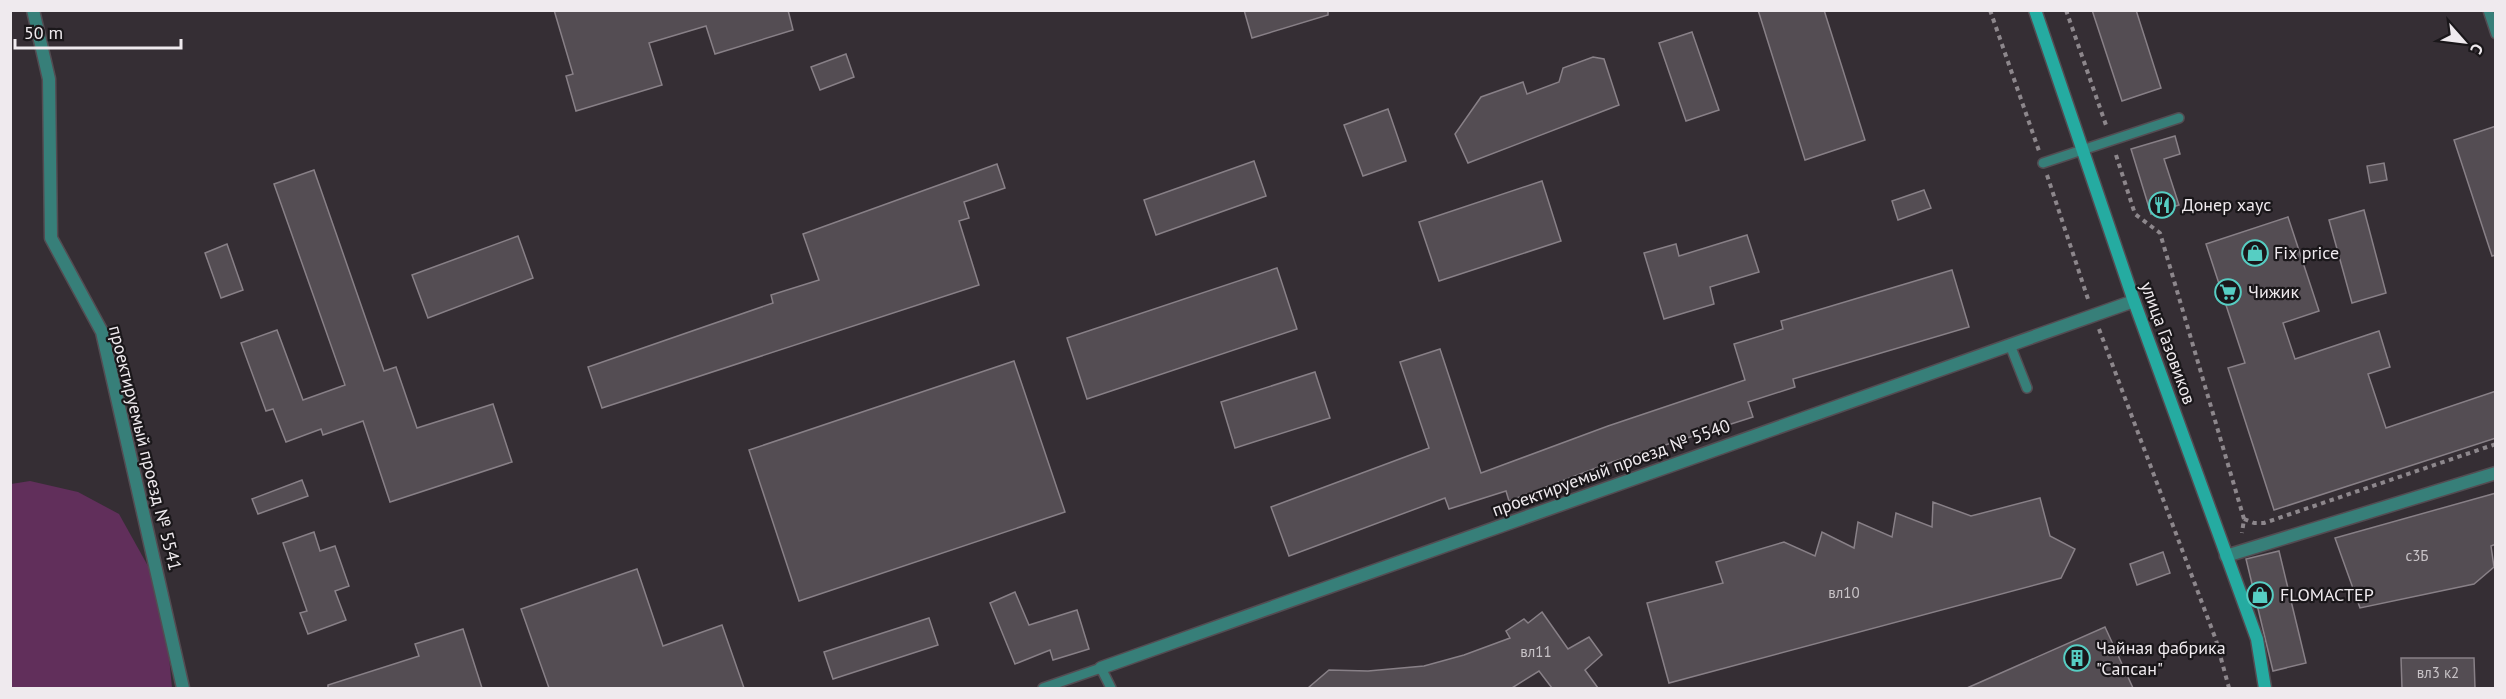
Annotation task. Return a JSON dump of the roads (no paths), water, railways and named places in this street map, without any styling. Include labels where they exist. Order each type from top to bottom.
[{"type":"street","name":"проектируемый проезд № 5541","points":[[33,10],[49,79],[51,237],[102,332],[183,688]]},
{"type":"street","name":"улица Газовиков","points":[[2035,10],[2134,302],[2257,639],[2265,688]]},
{"type":"street","name":"проектируемый проезд № 5540","points":[[1101,668],[2134,302]]},
{"type":"street","points":[[2226,556],[2496,473]]},
{"type":"lane","points":[[2488,10],[2496,34]]},
{"type":"lane","points":[[2043,163],[2179,118]]},
{"type":"lane","points":[[2010,345],[2027,388]]},
{"type":"lane","points":[[1043,688],[1101,668],[1111,688]]},
{"type":"place","name":"Донер хаус","points":[[2162,205]]},
{"type":"place","name":"Fix price","points":[[2255,253]]},
{"type":"place","name":"Чижик","points":[[2228,292]]},
{"type":"place","name":"FLOМАСТЕР","points":[[2260,595]]},
{"type":"place","name":"Чайная фабрика \"Сапсан\"","points":[[2077,658]]}]
